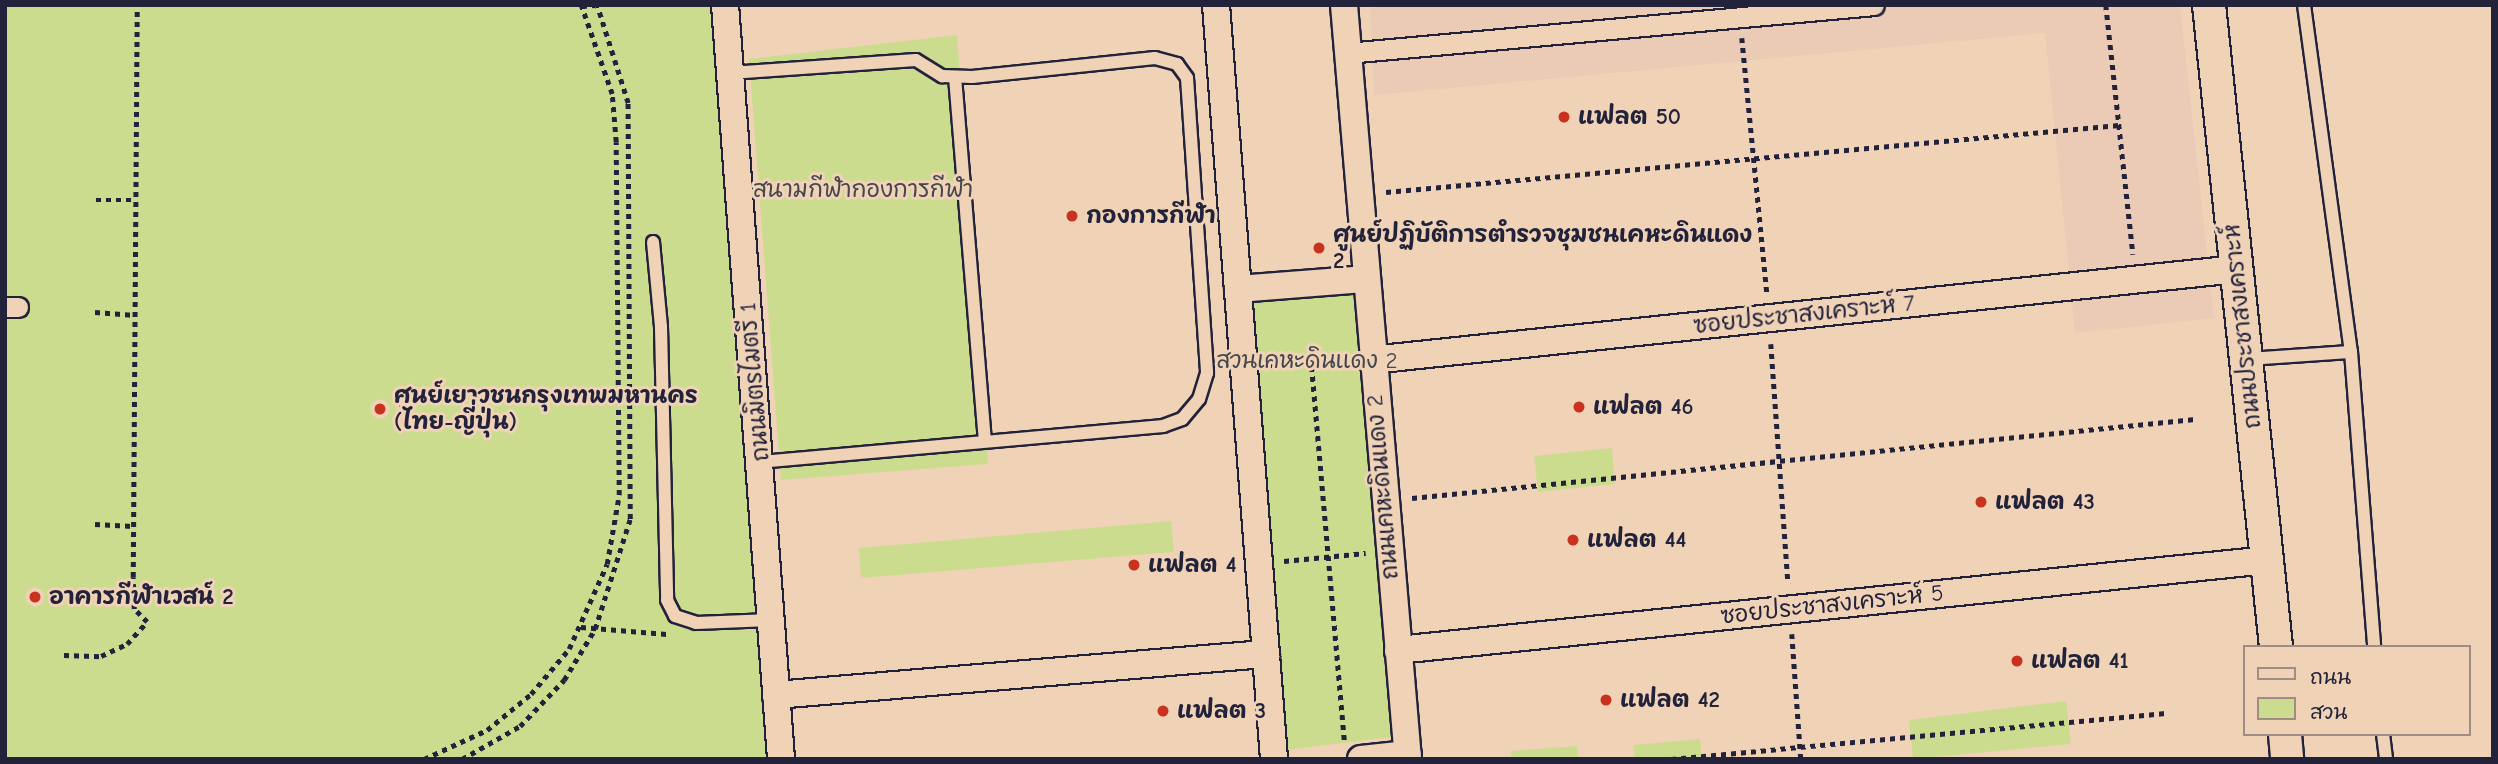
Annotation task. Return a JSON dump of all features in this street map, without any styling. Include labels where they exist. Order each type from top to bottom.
[{"type":"street","name":"ถนนมิตรไมตรี 1","points":[[725,5],[762,462],[781,759]]},
{"type":"street","points":[[1216,5],[1274,759]]},
{"type":"street","name":"ถนนเคหะดินแดง 2","points":[[1343,5],[1371,360],[1408,757]]},
{"type":"street","points":[[1347,53],[1874,5]]},
{"type":"street","name":"ถนนประชาสงเคราะห์","points":[[2209,5],[2276,645]]},
{"type":"street","name":"ซอยประชาสงเคราะห์ 7","points":[[1371,360],[2237,269]]},
{"type":"street","points":[[1238,289],[1364,279]]},
{"type":"street","name":"ซอยประชาสงเคราะห์ 5","points":[[1398,650],[2267,560]]},
{"type":"street","points":[[776,695],[1266,654]]},
{"type":"street","points":[[2285,736],[2287,759]]},
{"type":"street","points":[[1353,752],[1408,757]]},
{"type":"lane","points":[[2304,5],[2351,352],[2374,645]]},
{"type":"lane","points":[[730,73],[916,60],[955,77],[1155,58],[1177,64],[1187,78],[1207,373],[1199,399],[1181,418],[1163,426],[762,462]]},
{"type":"lane","points":[[955,77],[985,440]]},
{"type":"lane","points":[[653,242],[661,327],[667,600],[675,616],[696,623],[771,620]]},
{"type":"lane","points":[[2246,359],[2351,352]]},
{"type":"lane","points":[[2383,736],[2386,759]]},
{"type":"path","points":[[64,655],[101,656],[127,644],[147,622],[134,609],[137,5]]},
{"type":"path","points":[[424,759],[487,730],[531,694],[569,649],[607,564],[619,495],[616,142],[612,94],[582,6],[596,5],[628,103],[630,519],[595,629],[565,680],[520,726],[462,759]]},
{"type":"path","points":[[2106,5],[2136,280]]},
{"type":"path","points":[[1740,17],[1769,318],[1801,759]]},
{"type":"path","points":[[1357,195],[2119,125]]},
{"type":"path","points":[[96,200],[135,200]]},
{"type":"path","points":[[96,312],[135,315]]},
{"type":"path","points":[[1243,366],[1371,360]]},
{"type":"path","points":[[1311,363],[1329,557],[1353,752]]},
{"type":"path","points":[[1384,501],[2195,419]]},
{"type":"path","points":[[95,524],[133,526]]},
{"type":"path","points":[[1259,563],[1388,551]]},
{"type":"path","points":[[1671,759],[2166,713]]},
{"type":"shaded area","points":[[2180,5],[2214,318],[2075,333],[2045,33],[1374,95],[1370,7]]},
{"type":"green space","name":"ศูนย์เยาวชนกรุงเทพมหานคร (ไทย-ญี่ปุ่น)","points":[[5,5],[735,5],[772,759],[5,759]]},
{"type":"green space","name":"สนามกีฬากองการกีฬา","points":[[957,35],[988,464],[781,480],[749,59]]},
{"type":"green space","name":"สวนเคหะดินแดง 2","points":[[1355,291],[1392,737],[1286,750],[1246,299]]},
{"type":"green space","points":[[1612,448],[1615,484],[1538,492],[1534,456]]},
{"type":"green space","points":[[1171,521],[1174,552],[861,578],[859,548]]},
{"type":"green space","points":[[2066,701],[2071,744],[1913,759],[1909,720]]},
{"type":"green space","points":[[1700,739],[1702,759],[1635,759],[1633,745]]},
{"type":"green space","points":[[1577,746],[1578,759],[1511,759],[1511,751]]},
{"type":"place","name":"แฟลต 50","points":[[1564,117]]},
{"type":"place","name":"กองการกีฬา","points":[[1072,216]]},
{"type":"place","name":"ศูนย์ปฏิบัติการตำรวจชุมชนเคหะดินแดง 2","points":[[1319,248]]},
{"type":"place","name":"แฟลต 46","points":[[1579,407]]},
{"type":"place","name":"ศูนย์เยาวชนกรุงเทพมหานคร (ไทย-ญี่ปุ่น)","points":[[380,409]]},
{"type":"place","name":"แฟลต 43","points":[[1981,502]]},
{"type":"place","name":"แฟลต 44","points":[[1573,540]]},
{"type":"place","name":"แฟลต 4","points":[[1134,565]]},
{"type":"place","name":"อาคารกีฬาเวสน์ 2","points":[[35,597]]},
{"type":"place","name":"แฟลต 41","points":[[2017,661]]},
{"type":"place","name":"แฟลต 42","points":[[1606,700]]},
{"type":"place","name":"แฟลต 3","points":[[1163,711]]}]
